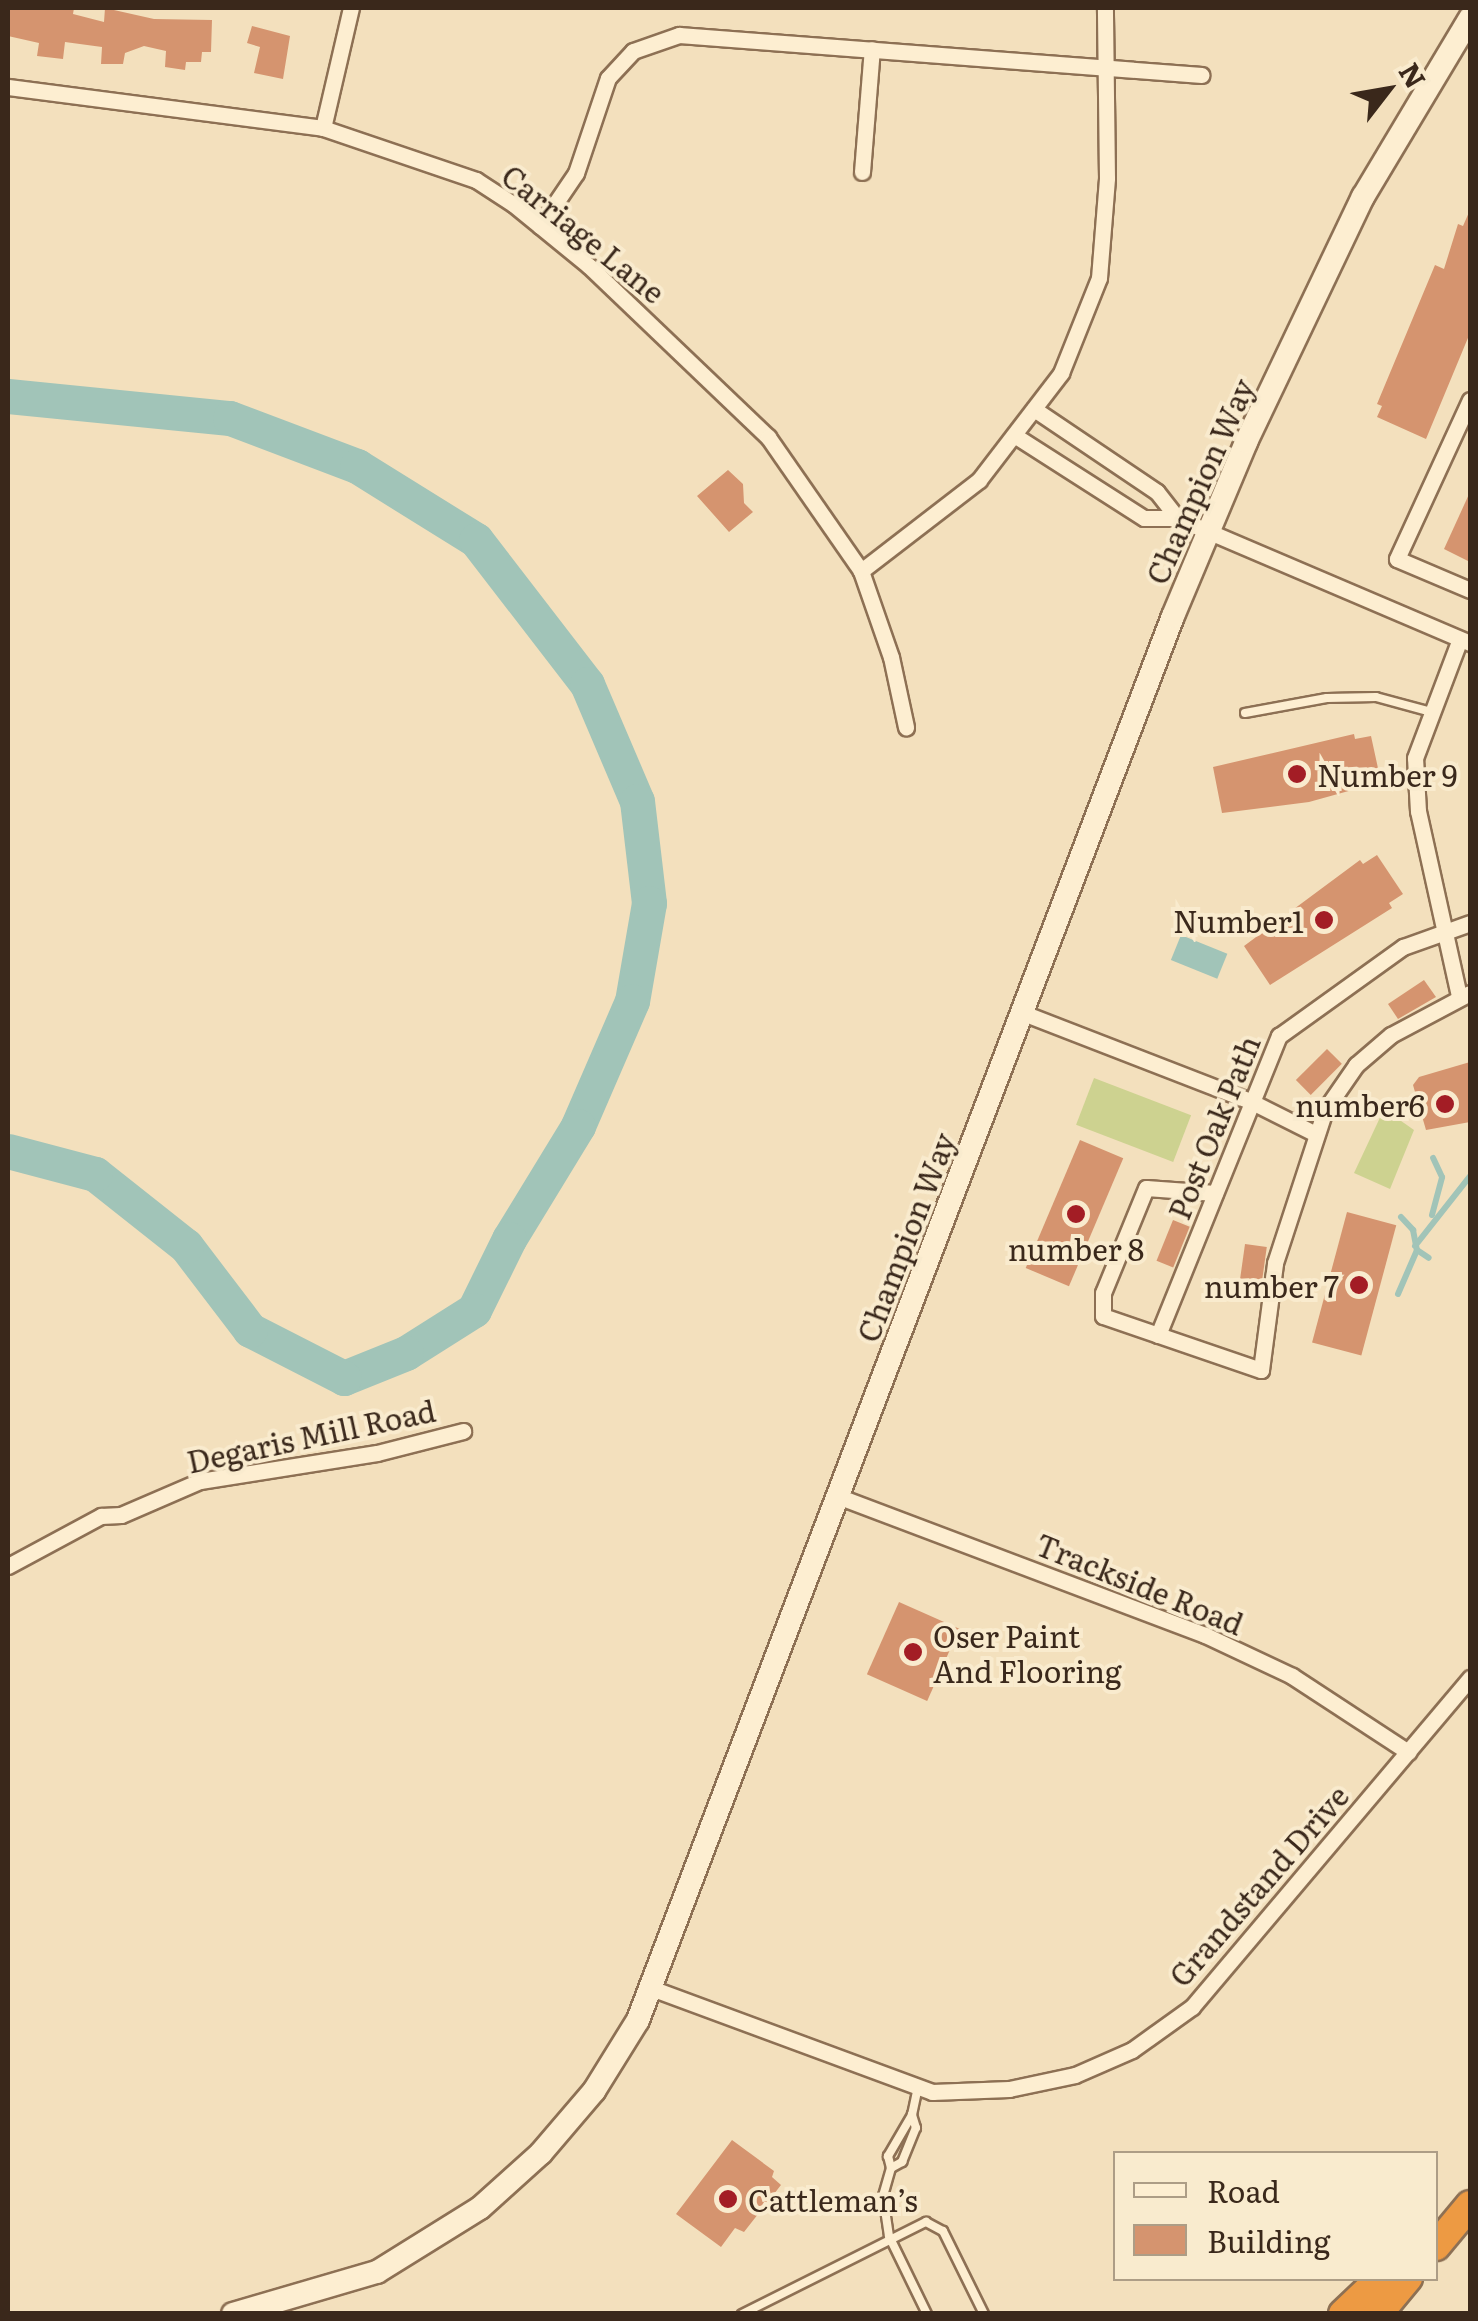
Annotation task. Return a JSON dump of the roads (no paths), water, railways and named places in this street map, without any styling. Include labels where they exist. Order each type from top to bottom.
[{"type":"highway","points":[[1438,2223],[1470,2188]]},
{"type":"highway","points":[[1438,2244],[1470,2205]]},
{"type":"highway","points":[[1342,2314],[1377,2281]]},
{"type":"highway","points":[[1378,2314],[1406,2281]]},
{"type":"main road","name":"Champion Way","points":[[233,2314],[266,2310],[377,2272],[432,2242],[510,2184],[594,2091],[651,1988],[836,1496],[1208,532],[1364,197],[1470,18]]},
{"type":"street","points":[[323,128],[351,8]]},
{"type":"street","points":[[861,571],[979,480],[1061,374],[1099,278],[1107,178],[1105,8]]},
{"type":"street","points":[[540,226],[576,173],[608,78],[633,51],[678,36],[1200,75]]},
{"type":"street","points":[[862,172],[872,49]]},
{"type":"street","name":"Carriage Lane","points":[[8,87],[323,128],[476,180],[540,226],[768,436],[861,571],[891,656],[906,727]]},
{"type":"street","points":[[1470,400],[1397,559],[1470,590]]},
{"type":"street","points":[[1034,409],[1157,492],[1178,518]]},
{"type":"street","points":[[1014,435],[1144,518],[1178,518],[1466,641],[1428,711],[1415,758],[1418,811],[1442,932],[1465,994],[1356,1064],[1314,1133],[1274,1263],[1261,1370],[1103,1316],[1103,1293],[1146,1188],[1215,1192]]},
{"type":"street","name":"Post Oak Path","points":[[1158,1335],[1250,1101],[1280,1036],[1403,946],[1470,922]]},
{"type":"street","points":[[1023,1014],[1250,1101],[1314,1133]]},
{"type":"street","name":"Degaris Mill Road","points":[[8,1566],[101,1516],[121,1515],[200,1480],[377,1454],[463,1430]]},
{"type":"street","name":"Trackside Road","points":[[836,1496],[1205,1635],[1292,1676],[1408,1752]]},
{"type":"street","name":"Grandstand Drive","points":[[651,1988],[918,2086],[1009,2089],[1075,2075],[1132,2050],[1192,2007],[1470,1678]]},
{"type":"lane","points":[[1245,713],[1327,698],[1376,696],[1428,711]]},
{"type":"lane","points":[[918,2086],[912,2115],[888,2156],[891,2168],[883,2196],[889,2236],[927,2314]]},
{"type":"lane","points":[[891,2168],[902,2162],[916,2128],[912,2115]]},
{"type":"lane","points":[[742,2314],[889,2236],[926,2222],[943,2231],[984,2314]]},
{"type":"water","points":[[1181,935],[1227,954],[1217,979],[1171,960]]},
{"type":"waterway","points":[[8,396],[230,418],[357,466],[476,540],[587,684],[637,801],[649,903],[632,1001],[578,1126],[509,1239],[474,1310],[406,1353],[344,1378],[250,1330],[186,1246],[95,1174],[8,1151]]},
{"type":"waterway","points":[[1432,1215],[1442,1177],[1433,1158]]},
{"type":"waterway","points":[[1415,1246],[1470,1176]]},
{"type":"waterway","points":[[1401,1217],[1413,1230],[1417,1250],[1429,1258]]},
{"type":"waterway","points":[[1398,1294],[1417,1250]]},
{"type":"place","name":"Number 9","points":[[1297,774]]},
{"type":"place","name":"Number1","points":[[1324,920]]},
{"type":"place","name":"number6","points":[[1445,1104]]},
{"type":"place","name":"number 8","points":[[1076,1214]]},
{"type":"place","name":"number 7","points":[[1359,1285]]},
{"type":"place","name":"Oser Paint And Flooring","points":[[913,1652]]},
{"type":"place","name":"Cattleman’s","points":[[728,2199]]}]
